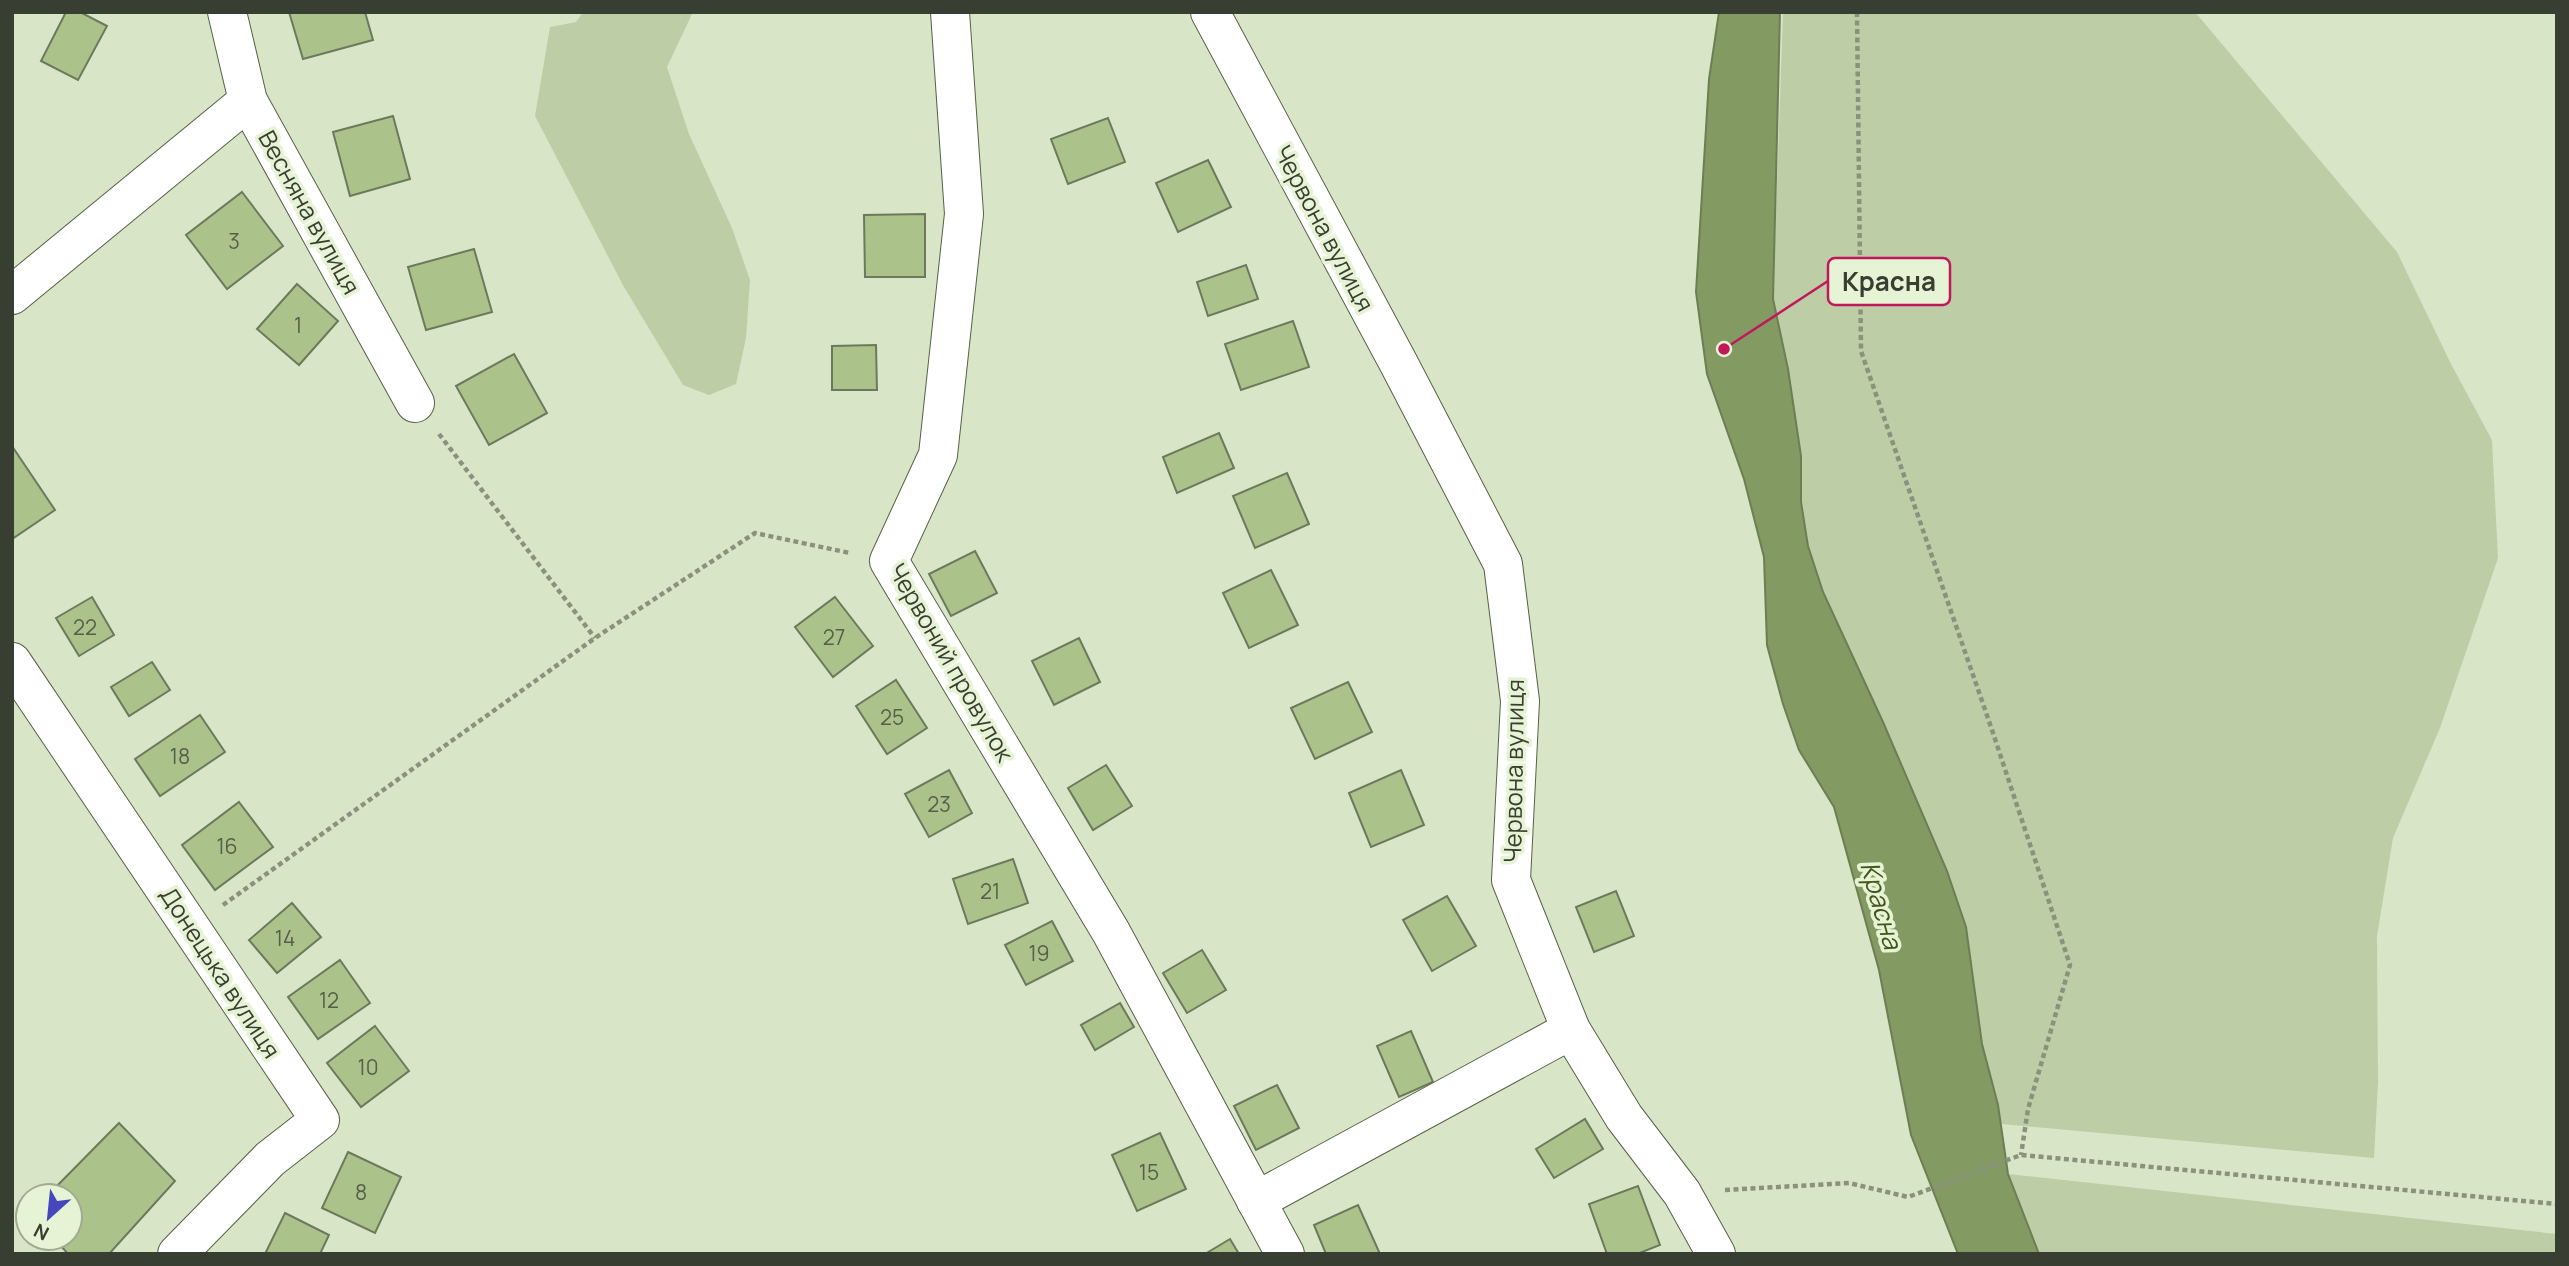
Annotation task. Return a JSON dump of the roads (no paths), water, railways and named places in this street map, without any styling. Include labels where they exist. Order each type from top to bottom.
[{"type":"street","name":"Весняна вулиця","points":[[227,12],[248,100],[415,403]]},
{"type":"street","name":"Червоний провулок","points":[[950,12],[964,214],[938,455],[889,561],[1111,932],[1285,1254]]},
{"type":"street","name":"Червона вулиця","points":[[1210,12],[1503,564],[1520,701],[1511,880],[1571,1030],[1624,1117],[1682,1193],[1716,1254]]},
{"type":"street","points":[[12,295],[248,100]]},
{"type":"street","name":"Донецька вулиця","points":[[12,662],[320,1120],[270,1159],[177,1254]]},
{"type":"street","points":[[1256,1201],[1571,1030]]},
{"type":"water","points":[[1719,12],[1780,12],[1773,299],[1788,369],[1801,456],[1801,502],[1808,546],[1823,592],[1947,871],[1966,927],[1982,1044],[1998,1105],[2008,1174],[2039,1254],[1958,1254],[1911,1135],[1879,970],[1834,807],[1799,750],[1767,645],[1764,557],[1744,479],[1707,374],[1696,292],[1709,79]]},
{"type":"place","name":"Красна","points":[[1724,349]]}]
